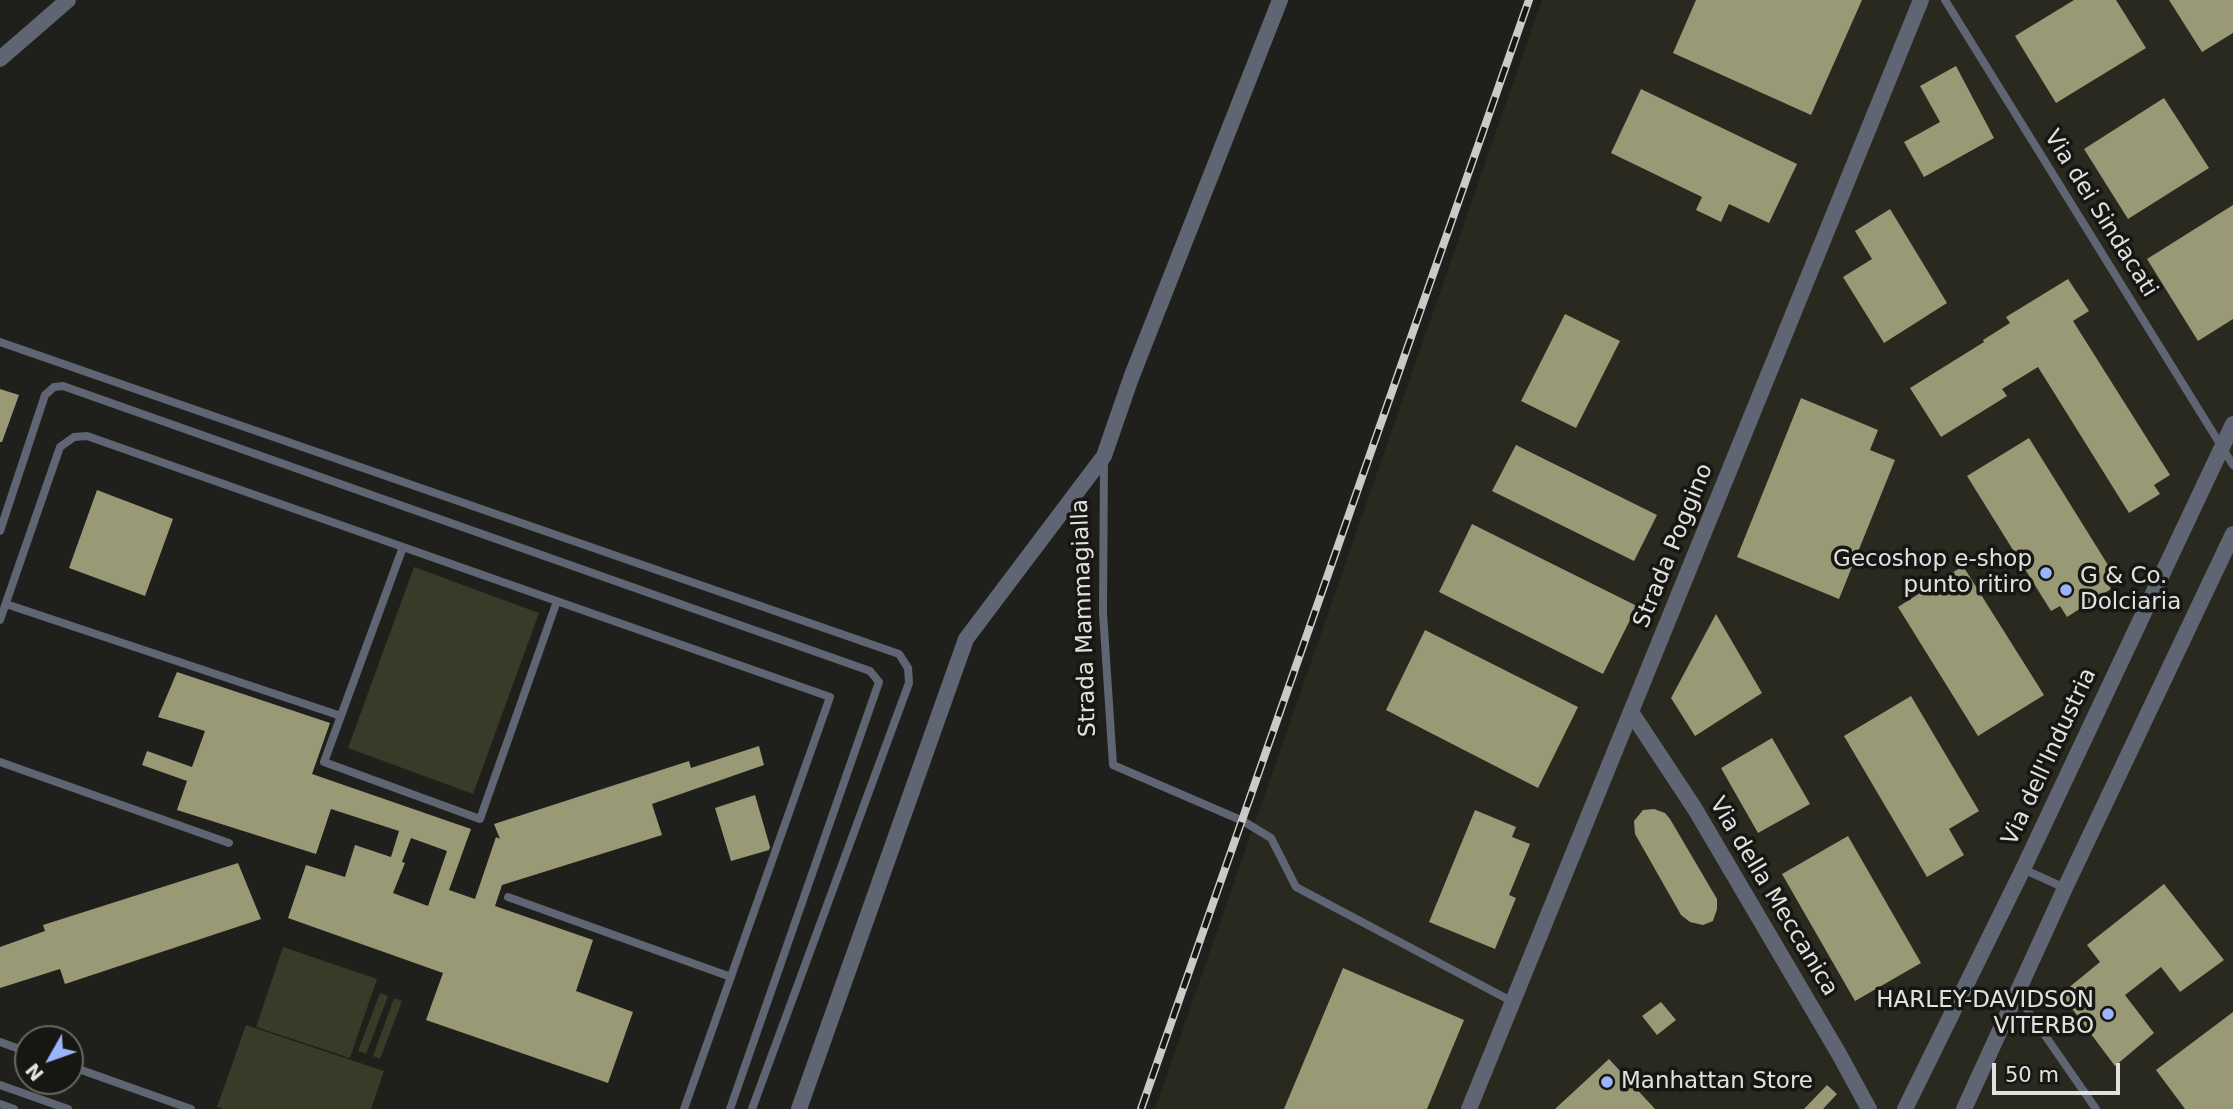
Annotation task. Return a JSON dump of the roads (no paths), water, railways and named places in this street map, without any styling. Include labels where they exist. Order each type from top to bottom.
[{"type":"street","points":[[0,59],[68,0]]},
{"type":"street","name":"Strada Mammagialla","points":[[799,1109],[966,639],[1104,456],[1131,378],[1280,0]]},
{"type":"street","name":"Strada Poggino","points":[[1469,1109],[1921,0]]},
{"type":"street","name":"Via dell'Industria","points":[[1905,1109],[2023,869],[2233,424]]},
{"type":"street","points":[[1964,1109],[2065,888],[2233,534]]},
{"type":"street","name":"Via della Meccanica","points":[[1631,712],[1695,809],[1869,1109]]},
{"type":"lane","name":"Via dei Sindacati","points":[[1945,0],[2233,465]]},
{"type":"lane","points":[[0,342],[899,654],[908,668],[909,683],[752,1109]]},
{"type":"lane","points":[[0,531],[45,395],[54,387],[63,386],[870,671],[880,682],[730,1109]]},
{"type":"lane","points":[[0,620],[60,447],[74,437],[87,436],[830,697],[684,1109]]},
{"type":"lane","name":"Strada Mammagialla","points":[[1104,456],[1103,613],[1113,765],[1243,821],[1271,838],[1296,887],[1513,1002]]},
{"type":"lane","points":[[403,547],[324,762],[480,819],[557,601]]},
{"type":"lane","points":[[6,604],[341,716]]},
{"type":"lane","points":[[0,762],[229,843]]},
{"type":"lane","points":[[2023,869],[2065,888]]},
{"type":"lane","points":[[508,897],[731,977]]},
{"type":"lane","points":[[2017,996],[2096,1109]]},
{"type":"lane","points":[[84,1071],[191,1109]]},
{"type":"lane","points":[[0,1085],[68,1109]]},
{"type":"lane","points":[[0,1104],[14,1109]]},
{"type":"railway","points":[[1141,1109],[1529,0]]},
{"type":"place","name":"Gecoshop e-shop punto ritiro","points":[[2046,573]]},
{"type":"place","name":"G & Co. Dolciaria","points":[[2066,590]]},
{"type":"place","name":"HARLEY-DAVIDSON VITERBO","points":[[2108,1014]]},
{"type":"place","name":"Manhattan Store","points":[[1607,1082]]}]
